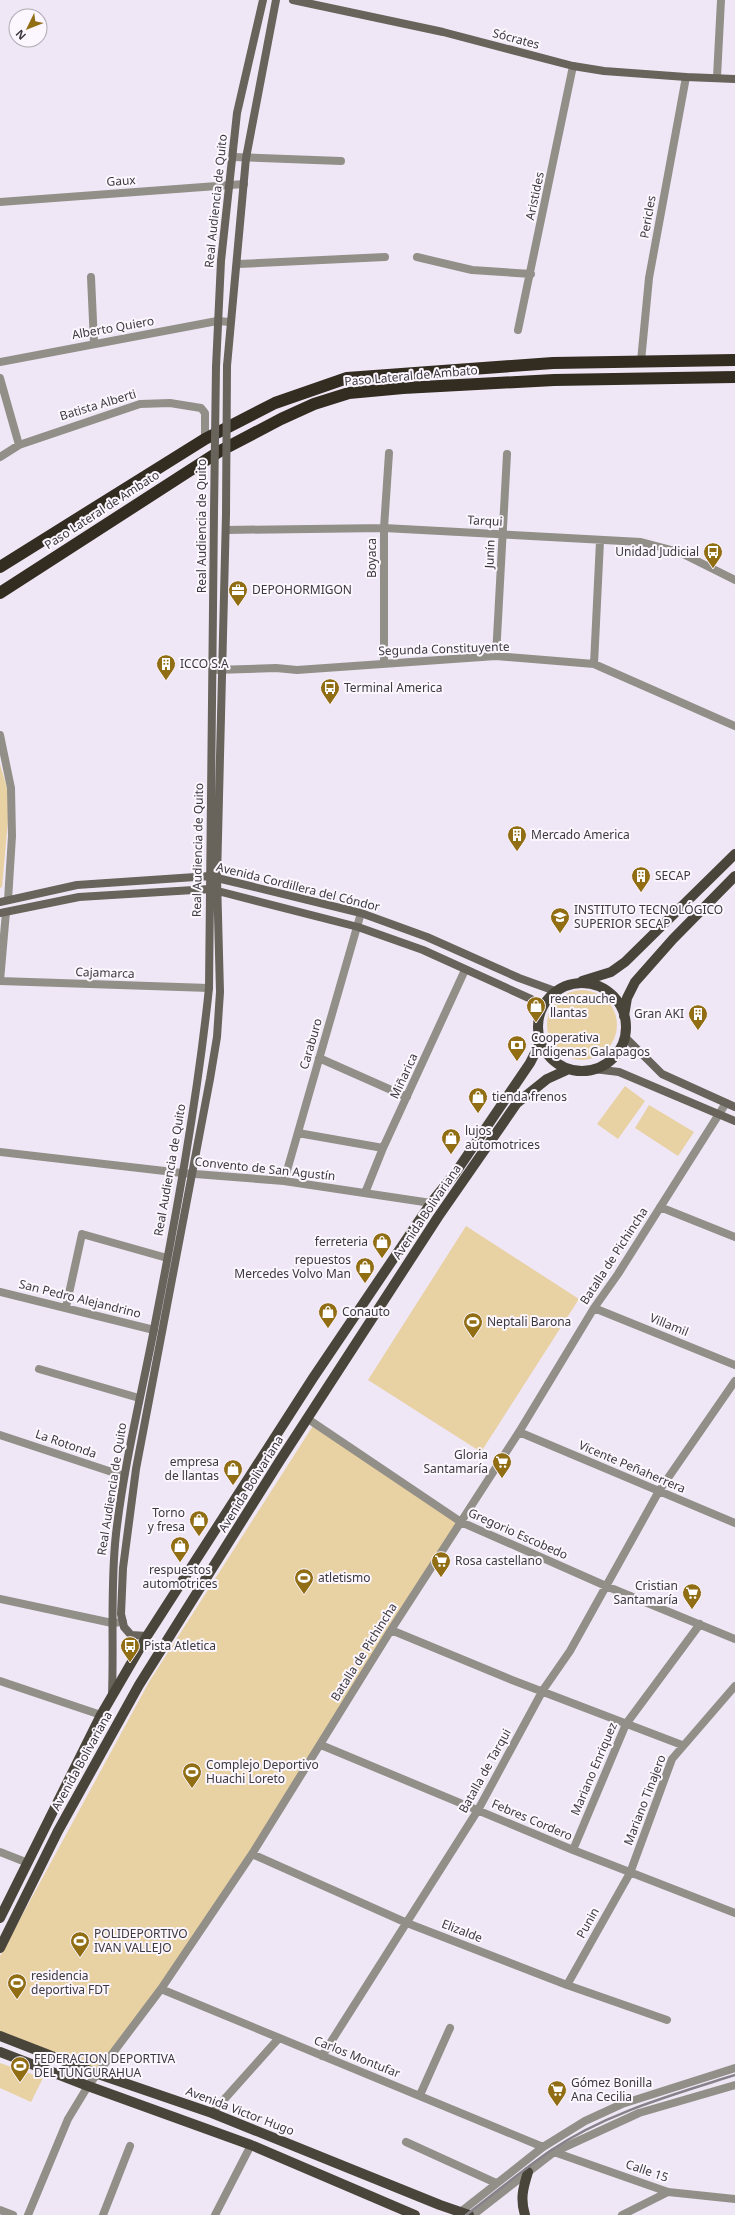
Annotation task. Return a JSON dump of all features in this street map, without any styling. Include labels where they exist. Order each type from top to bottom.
[{"type":"highway","name":"Paso Lateral de Ambato","points":[[0,567],[205,439],[275,403],[347,378],[553,363],[735,360]]},
{"type":"highway","name":"Paso Lateral de Ambato","points":[[0,593],[220,450],[314,404],[349,393],[539,380],[735,377]]},
{"type":"main road","name":"Real Audiencia de Quito","points":[[123,1622],[121,1614],[123,1568],[136,1469],[194,1173],[217,1037],[220,992],[218,892],[213,877],[214,512],[217,321],[221,261],[237,113],[263,0]]},
{"type":"main road","name":"Real Audiencia de Quito","points":[[112,1695],[112,1579],[124,1476],[154,1330],[204,1042],[209,988],[210,890],[213,877],[223,670],[227,366],[230,322],[238,264],[246,158],[276,0]]},
{"type":"main road","name":"Sócrates","points":[[293,0],[443,32],[574,66],[604,71],[686,78],[717,77],[735,79]]},
{"type":"main road","points":[[540,1043],[537,1025],[541,1008],[555,991],[573,983],[611,972],[625,962],[735,854]]},
{"type":"main road","points":[[735,876],[673,939],[635,982],[627,998],[624,1016],[625,1037],[662,1074],[735,1106]]},
{"type":"main road","name":"Avenida Cordillera del Cóndor","points":[[4,901],[77,886],[213,877],[362,913],[427,937],[519,978],[555,991]]},
{"type":"main road","name":"Avenida Cordillera del Cóndor","points":[[3,913],[79,897],[210,890],[358,927],[422,950],[531,999],[541,1008]]},
{"type":"main road","points":[[281,908],[283,894]]},
{"type":"main road","points":[[573,983],[585,982],[606,990],[617,1002],[624,1016]]},
{"type":"main road","name":"Avenida Bolivariana","points":[[540,1043],[547,1054],[557,1063],[569,1069],[581,1071],[594,1069],[605,1065],[621,1048],[625,1037]]},
{"type":"main road","name":"Avenida Bolivariana","points":[[0,1918],[101,1715],[147,1636],[314,1378],[431,1203],[456,1172],[530,1063],[540,1043]]},
{"type":"main road","name":"Avenida Bolivariana","points":[[0,1948],[58,1831],[139,1686],[279,1462],[438,1217],[517,1103],[546,1079],[569,1069]]},
{"type":"main road","points":[[594,1069],[618,1072],[735,1121]]},
{"type":"main road","points":[[123,1622],[124,1627],[131,1635],[147,1636]]},
{"type":"main road","name":"Avenida Victor Hugo","points":[[0,2036],[98,2074],[212,2113],[462,2214]]},
{"type":"main road","points":[[0,2052],[88,2086],[251,2145],[415,2215]]},
{"type":"main road","points":[[525,2215],[521,2204],[522,2192],[528,2172]]},
{"type":"street","points":[[717,77],[721,0]]},
{"type":"street","name":"Aristides","points":[[518,330],[574,66]]},
{"type":"street","name":"Pericles","points":[[642,361],[650,278],[686,78]]},
{"type":"street","points":[[233,157],[341,161]]},
{"type":"street","name":"Gaux","points":[[0,202],[244,184]]},
{"type":"street","points":[[238,264],[385,257]]},
{"type":"street","points":[[417,257],[472,270],[531,274]]},
{"type":"street","points":[[91,278],[94,343]]},
{"type":"street","name":"Alberto Quiero","points":[[0,362],[94,343],[217,321],[230,322]]},
{"type":"street","points":[[0,378],[19,445]]},
{"type":"street","name":"Batista Alberti","points":[[0,457],[19,445],[140,404],[170,403],[201,408],[205,413],[205,439]]},
{"type":"street","name":"Boyaca","points":[[384,663],[384,528],[389,453]]},
{"type":"street","name":"Junín","points":[[496,656],[507,454]]},
{"type":"street","name":"Tarqui","points":[[226,530],[384,528],[600,541],[641,542],[680,552],[735,580]]},
{"type":"street","points":[[594,664],[600,541]]},
{"type":"street","name":"Segunda Constituyente","points":[[214,670],[276,668],[297,670],[496,656],[594,664],[735,726]]},
{"type":"street","points":[[0,735],[10,788],[12,836],[4,901]]},
{"type":"street","points":[[0,981],[3,913]]},
{"type":"street","name":"Caraburo","points":[[284,1181],[362,913]]},
{"type":"street","name":"Miñarica","points":[[365,1193],[383,1148],[465,970]]},
{"type":"street","name":"Cajamarca","points":[[0,981],[209,988]]},
{"type":"street","points":[[319,1058],[407,1097]]},
{"type":"street","name":"Batalla de Pichincha","points":[[28,2215],[68,2120],[88,2086],[161,1989],[252,1854],[391,1630],[519,1432],[594,1308],[618,1274],[726,1103]]},
{"type":"street","points":[[298,1133],[383,1148]]},
{"type":"street","name":"Convento de San Agustín","points":[[0,1152],[182,1173],[284,1181],[431,1203]]},
{"type":"street","points":[[660,1207],[735,1237]]},
{"type":"street","points":[[66,1308],[82,1234],[167,1258]]},
{"type":"street","name":"San Pedro Alejandrino","points":[[0,1292],[154,1330]]},
{"type":"street","name":"Villamil","points":[[594,1308],[735,1365]]},
{"type":"street","points":[[39,1369],[139,1398]]},
{"type":"street","name":"Batalla de Tarqui","points":[[322,2056],[478,1810],[543,1690],[570,1651],[659,1491],[735,1381]]},
{"type":"street","name":"Gregorio Escobedo","points":[[308,1419],[461,1522],[606,1586],[735,1639]]},
{"type":"street","name":"Vicente Peñaherrera","points":[[519,1432],[735,1523]]},
{"type":"street","name":"La Rotonda","points":[[0,1435],[124,1476]]},
{"type":"street","points":[[0,1599],[112,1624],[123,1622]]},
{"type":"street","name":"Mariano Enriquez","points":[[573,1850],[626,1724],[700,1624]]},
{"type":"street","points":[[391,1630],[512,1680],[543,1690],[682,1745]]},
{"type":"street","points":[[0,1681],[101,1715]]},
{"type":"street","name":"Mariano Tinajero","points":[[630,1873],[672,1759],[682,1745],[735,1686]]},
{"type":"street","name":"Febres Cordero","points":[[321,1745],[573,1850],[735,1913]]},
{"type":"street","points":[[0,1852],[28,1863]]},
{"type":"street","name":"Elizalde","points":[[252,1854],[407,1923],[567,1985],[667,2020]]},
{"type":"street","name":"Punin","points":[[567,1985],[630,1873]]},
{"type":"street","name":"Carlos Montufar","points":[[161,1989],[543,2147]]},
{"type":"street","points":[[420,2095],[450,2028]]},
{"type":"street","points":[[212,2113],[279,2038]]},
{"type":"street","points":[[462,2214],[496,2183],[543,2147],[585,2121],[622,2104],[735,2068]]},
{"type":"street","points":[[473,2215],[554,2152],[639,2113],[733,2087]]},
{"type":"street","points":[[406,2142],[496,2183]]},
{"type":"street","points":[[215,2215],[251,2145]]},
{"type":"street","points":[[103,2215],[130,2146]]},
{"type":"street","name":"Calle 15","points":[[554,2152],[668,2192],[735,2199]]},
{"type":"street","points":[[622,2215],[668,2192]]},
{"type":"street","points":[[0,2210],[13,2215]]},
{"type":"shaded area","points":[[0,764],[10,798],[2,887],[0,888]]},
{"type":"shaded area","points":[[582,990],[595,993],[607,1000],[614,1012],[617,1025],[614,1038],[607,1050],[595,1057],[582,1060],[569,1057],[557,1050],[550,1038],[547,1025],[550,1012],[557,1000],[569,993]]},
{"type":"shaded area","points":[[625,1086],[645,1101],[618,1139],[597,1124]]},
{"type":"shaded area","points":[[649,1105],[694,1132],[678,1156],[635,1128]]},
{"type":"shaded area","name":"Neptali Barona","points":[[466,1226],[579,1299],[481,1452],[368,1380]]},
{"type":"shaded area","name":"Complejo Deportivo Huachi Loreto","points":[[316,1421],[461,1523],[256,1846],[98,2074],[0,2036],[0,1956],[149,1682]]},
{"type":"shaded area","name":"FEDERACION DEPORTIVA DEL TUNGURAHUA","points":[[0,2063],[43,2078],[31,2102],[0,2088]]},
{"type":"railway","points":[[466,2215],[550,2151],[594,2126],[640,2106],[735,2075]]},
{"type":"place","name":"Unidad Judicial","points":[[713,569]]},
{"type":"place","name":"DEPOHORMIGON","points":[[238,607]]},
{"type":"place","name":"ICCO S.A","points":[[166,681]]},
{"type":"place","name":"Terminal America","points":[[330,705]]},
{"type":"place","name":"Mercado America","points":[[517,852]]},
{"type":"place","name":"SECAP","points":[[641,893]]},
{"type":"place","name":"INSTITUTO TECNOLÓGICO SUPERIOR SECAP","points":[[560,934]]},
{"type":"place","name":"reencauche llantas","points":[[536,1023]]},
{"type":"place","name":"Gran AKI","points":[[698,1031]]},
{"type":"place","name":"Cooperativa Indigenas Galapagos","points":[[517,1062]]},
{"type":"place","name":"tienda frenos","points":[[478,1114]]},
{"type":"place","name":"lujos automotrices","points":[[451,1155]]},
{"type":"place","name":"ferreteria","points":[[382,1259]]},
{"type":"place","name":"repuestos Mercedes Volvo Man","points":[[365,1284]]},
{"type":"place","name":"Conauto","points":[[328,1329]]},
{"type":"place","name":"Neptali Barona","points":[[473,1339]]},
{"type":"place","name":"Gloria Santamaría","points":[[502,1479]]},
{"type":"place","name":"empresa de llantas","points":[[233,1486]]},
{"type":"place","name":"Torno y fresa","points":[[199,1537]]},
{"type":"place","name":"respuestos automotrices","points":[[180,1563]]},
{"type":"place","name":"Rosa castellano","points":[[441,1578]]},
{"type":"place","name":"atletismo","points":[[304,1595]]},
{"type":"place","name":"Cristian Santamaría","points":[[692,1610]]},
{"type":"place","name":"Pista Atletica","points":[[130,1663]]},
{"type":"place","name":"Complejo Deportivo Huachi Loreto","points":[[192,1789]]},
{"type":"place","name":"POLIDEPORTIVO IVAN VALLEJO","points":[[80,1958]]},
{"type":"place","name":"residencia deportiva FDT","points":[[17,2000]]},
{"type":"place","name":"FEDERACION DEPORTIVA DEL TUNGURAHUA","points":[[20,2083]]},
{"type":"place","name":"Gómez Bonilla Ana Cecilia","points":[[557,2107]]}]
